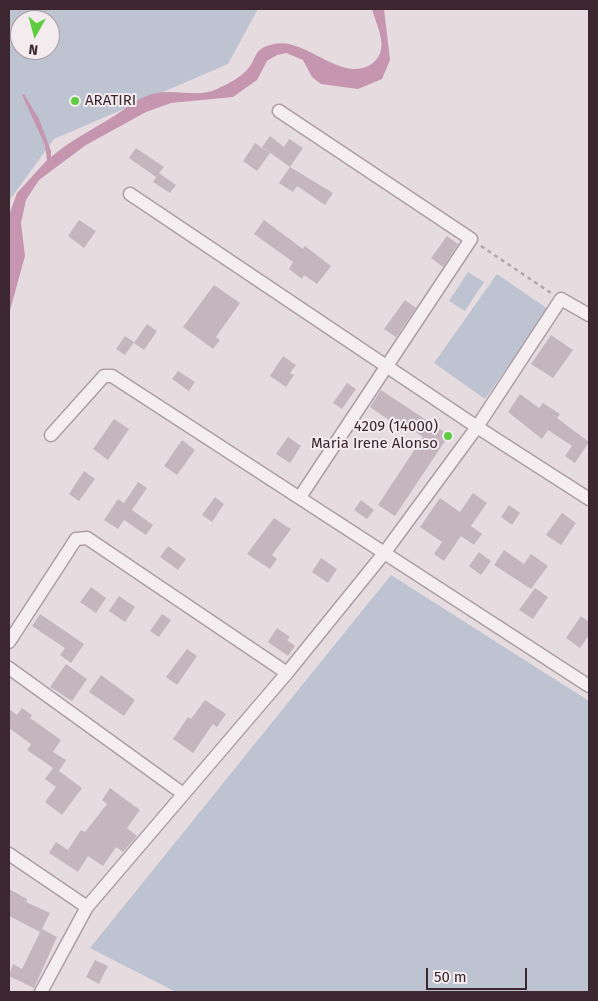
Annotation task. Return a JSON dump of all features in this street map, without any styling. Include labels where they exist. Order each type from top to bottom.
[{"type":"street","points":[[279,111],[472,239],[300,497]]},
{"type":"street","points":[[130,194],[589,500]]},
{"type":"street","points":[[41,992],[87,907],[182,793],[287,673],[385,552],[477,427],[561,299],[589,315]]},
{"type":"street","points":[[52,436],[104,376],[112,376],[589,686]]},
{"type":"street","points":[[9,642],[76,539],[87,538],[287,673]]},
{"type":"street","points":[[9,668],[182,793]]},
{"type":"street","points":[[9,854],[87,907]]},
{"type":"path","points":[[472,239],[561,299]]},
{"type":"shaded area","name":"ARATIRI","points":[[9,9],[258,9],[228,64],[54,139],[9,201]]},
{"type":"shaded area","points":[[372,9],[384,9],[390,60],[382,79],[358,89],[321,84],[312,77],[303,60],[286,53],[277,55],[267,61],[257,80],[233,97],[171,103],[146,112],[86,145],[39,180],[26,200],[21,223],[25,256],[9,314],[9,215],[17,193],[47,160],[45,145],[22,95],[24,94],[39,119],[51,151],[51,157],[73,141],[144,97],[165,92],[210,92],[236,79],[250,67],[258,52],[267,46],[286,44],[299,47],[350,69],[362,68],[374,62],[381,50],[381,36]]},
{"type":"shaded area","points":[[468,272],[484,282],[465,311],[449,301]]},
{"type":"shaded area","points":[[497,274],[548,309],[485,399],[434,363]]},
{"type":"shaded area","points":[[391,575],[589,701],[589,992],[176,992],[90,948]]},
{"type":"building","points":[[270,136],[284,147],[289,139],[303,148],[290,167],[262,147]]},
{"type":"building","points":[[255,143],[270,153],[257,171],[243,161]]},
{"type":"building","points":[[136,148],[164,167],[159,173],[176,185],[170,193],[153,182],[156,177],[129,158]]},
{"type":"building","points":[[290,167],[333,193],[325,205],[297,186],[293,192],[279,183]]},
{"type":"building","points":[[79,220],[96,231],[84,248],[68,236]]},
{"type":"building","points":[[264,220],[303,249],[305,246],[331,266],[317,284],[304,275],[302,279],[289,269],[293,262],[254,234]]},
{"type":"building","points":[[447,236],[458,244],[443,267],[431,258]]},
{"type":"building","points":[[214,285],[240,303],[216,337],[220,340],[213,349],[183,327]]},
{"type":"building","points":[[405,300],[416,308],[396,337],[384,329]]},
{"type":"building","points":[[147,324],[157,331],[144,350],[134,343]]},
{"type":"building","points":[[551,335],[573,350],[553,378],[531,364]]},
{"type":"building","points":[[125,336],[134,342],[125,355],[116,349]]},
{"type":"building","points":[[283,356],[296,365],[290,373],[294,375],[286,387],[270,376]]},
{"type":"building","points":[[178,371],[195,382],[189,391],[172,379]]},
{"type":"building","points":[[347,383],[356,389],[342,409],[333,403]]},
{"type":"building","points":[[381,390],[449,435],[395,516],[378,505],[423,437],[398,420],[395,424],[370,407]]},
{"type":"building","points":[[520,394],[539,408],[543,403],[560,414],[557,418],[589,442],[575,463],[565,456],[572,446],[548,430],[542,439],[508,412]]},
{"type":"building","points":[[114,419],[129,429],[108,460],[93,449]]},
{"type":"building","points":[[288,437],[301,446],[290,463],[276,454]]},
{"type":"building","points":[[182,440],[195,450],[177,475],[164,466]]},
{"type":"building","points":[[84,471],[95,479],[79,501],[69,494]]},
{"type":"building","points":[[138,482],[147,488],[132,510],[153,525],[146,535],[124,520],[118,529],[104,520],[118,499],[124,503]]},
{"type":"building","points":[[473,493],[487,503],[471,526],[482,534],[474,545],[461,536],[444,561],[434,554],[442,542],[420,527],[440,498],[460,512]]},
{"type":"building","points":[[215,497],[224,504],[212,522],[202,515]]},
{"type":"building","points":[[361,500],[374,510],[367,519],[354,510]]},
{"type":"building","points":[[509,505],[520,513],[512,525],[501,517]]},
{"type":"building","points":[[562,513],[576,523],[561,545],[546,535]]},
{"type":"building","points":[[274,518],[291,529],[272,555],[277,559],[270,569],[247,554]]},
{"type":"building","points":[[168,546],[186,559],[178,570],[160,557]]},
{"type":"building","points":[[504,550],[524,564],[531,554],[548,566],[531,589],[494,565]]},
{"type":"building","points":[[479,552],[491,561],[481,575],[469,566]]},
{"type":"building","points":[[321,558],[337,569],[328,583],[312,572]]},
{"type":"building","points":[[91,587],[106,598],[96,613],[80,602]]},
{"type":"building","points":[[535,588],[548,597],[533,619],[519,610]]},
{"type":"building","points":[[119,596],[135,607],[125,622],[109,611]]},
{"type":"building","points":[[40,614],[84,644],[71,663],[60,655],[65,648],[32,626]]},
{"type":"building","points":[[162,614],[171,620],[159,637],[150,631]]},
{"type":"building","points":[[581,616],[589,622],[589,635],[580,648],[566,638]]},
{"type":"building","points":[[277,628],[290,637],[287,640],[295,646],[288,656],[268,642]]},
{"type":"building","points":[[187,649],[197,656],[177,685],[166,677]]},
{"type":"building","points":[[66,664],[87,679],[72,701],[50,687]]},
{"type":"building","points":[[101,675],[135,700],[124,716],[89,692]]},
{"type":"building","points":[[205,700],[226,714],[217,727],[213,724],[193,753],[173,739],[188,717],[191,719]]},
{"type":"building","points":[[22,708],[32,715],[30,718],[61,740],[53,752],[66,760],[59,771],[82,788],[62,815],[45,802],[56,787],[45,779],[53,768],[27,750],[31,744],[9,728],[9,709],[17,715]]},
{"type":"building","points":[[110,788],[140,810],[127,828],[137,836],[123,852],[116,847],[103,866],[88,856],[78,872],[49,853],[56,842],[68,850],[81,830],[85,832],[107,804],[102,800]]},
{"type":"building","points":[[9,889],[27,899],[26,902],[50,913],[42,929],[57,937],[34,988],[9,976],[13,964],[22,969],[40,932],[9,916]]},
{"type":"building","points":[[95,960],[108,966],[99,984],[86,977]]},
{"type":"place","name":"ARATIRI","points":[[75,101]]},
{"type":"place","name":"4209 (14000) Maria Irene Alonso","points":[[448,436]]}]
